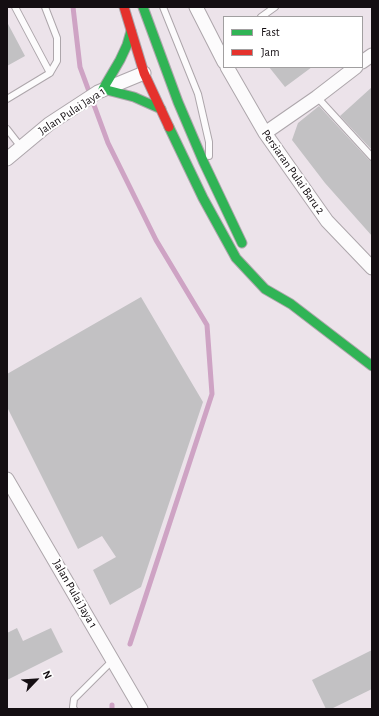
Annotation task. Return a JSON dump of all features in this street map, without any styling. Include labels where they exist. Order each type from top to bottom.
[{"type":"main road","points":[[124,7],[131,31],[154,76],[178,102]]},
{"type":"main road","points":[[144,10],[178,102],[209,174],[243,246],[248,251]]},
{"type":"main road","points":[[144,10],[150,44],[150,58],[161,109],[203,198],[236,258],[265,288],[290,304],[372,366]]},
{"type":"main road","points":[[131,31],[128,45],[101,91],[134,97],[161,109]]},
{"type":"main road","points":[[277,285],[290,304]]},
{"type":"street","points":[[196,7],[220,47],[223,58]]},
{"type":"street","points":[[363,61],[372,55]]},
{"type":"street","name":"Persiaran Pulai Baru 2","points":[[228,68],[265,133],[327,221],[372,268]]},
{"type":"street","points":[[265,133],[317,97],[355,68]]},
{"type":"street","name":"Jalan Pulai Jaya 1","points":[[7,159],[49,124],[101,91],[154,76]]},
{"type":"street","name":"Jalan Pulai Jaya 1","points":[[7,479],[141,709]]},
{"type":"lane","points":[[15,7],[50,73]]},
{"type":"lane","points":[[7,99],[50,73],[57,62],[57,38],[45,7]]},
{"type":"lane","points":[[163,7],[198,94],[209,142],[209,174]]},
{"type":"lane","points":[[262,16],[274,7]]},
{"type":"lane","points":[[317,97],[372,157]]},
{"type":"lane","points":[[7,129],[20,147]]},
{"type":"lane","points":[[74,709],[74,699],[113,660]]},
{"type":"building","points":[[7,22],[25,56],[7,66]]},
{"type":"building","points":[[270,68],[311,68],[285,87]]},
{"type":"building","points":[[372,87],[372,150],[340,116]]},
{"type":"building","points":[[319,106],[369,160],[372,161],[372,236],[325,183],[292,140],[298,123]]},
{"type":"building","points":[[141,297],[203,402],[141,587],[110,605],[93,570],[116,557],[102,536],[78,549],[7,407],[7,374]]},
{"type":"building","points":[[17,628],[23,641],[51,628],[63,652],[7,680],[7,633]]},
{"type":"building","points":[[372,650],[372,689],[331,709],[326,709],[312,680]]},
{"type":"waterway","points":[[73,7],[80,67],[108,143],[156,240],[207,325],[212,394],[130,644]]},
{"type":"traffic: fast","points":[[143,7],[178,102],[204,163],[242,243]]},
{"type":"traffic: fast","points":[[131,31],[127,45],[120,60],[103,89],[134,97],[161,109]]},
{"type":"traffic: fast","points":[[169,127],[203,198],[236,258],[265,289],[291,304],[372,366]]},
{"type":"traffic: jam","points":[[124,7],[144,73],[169,127]]}]
